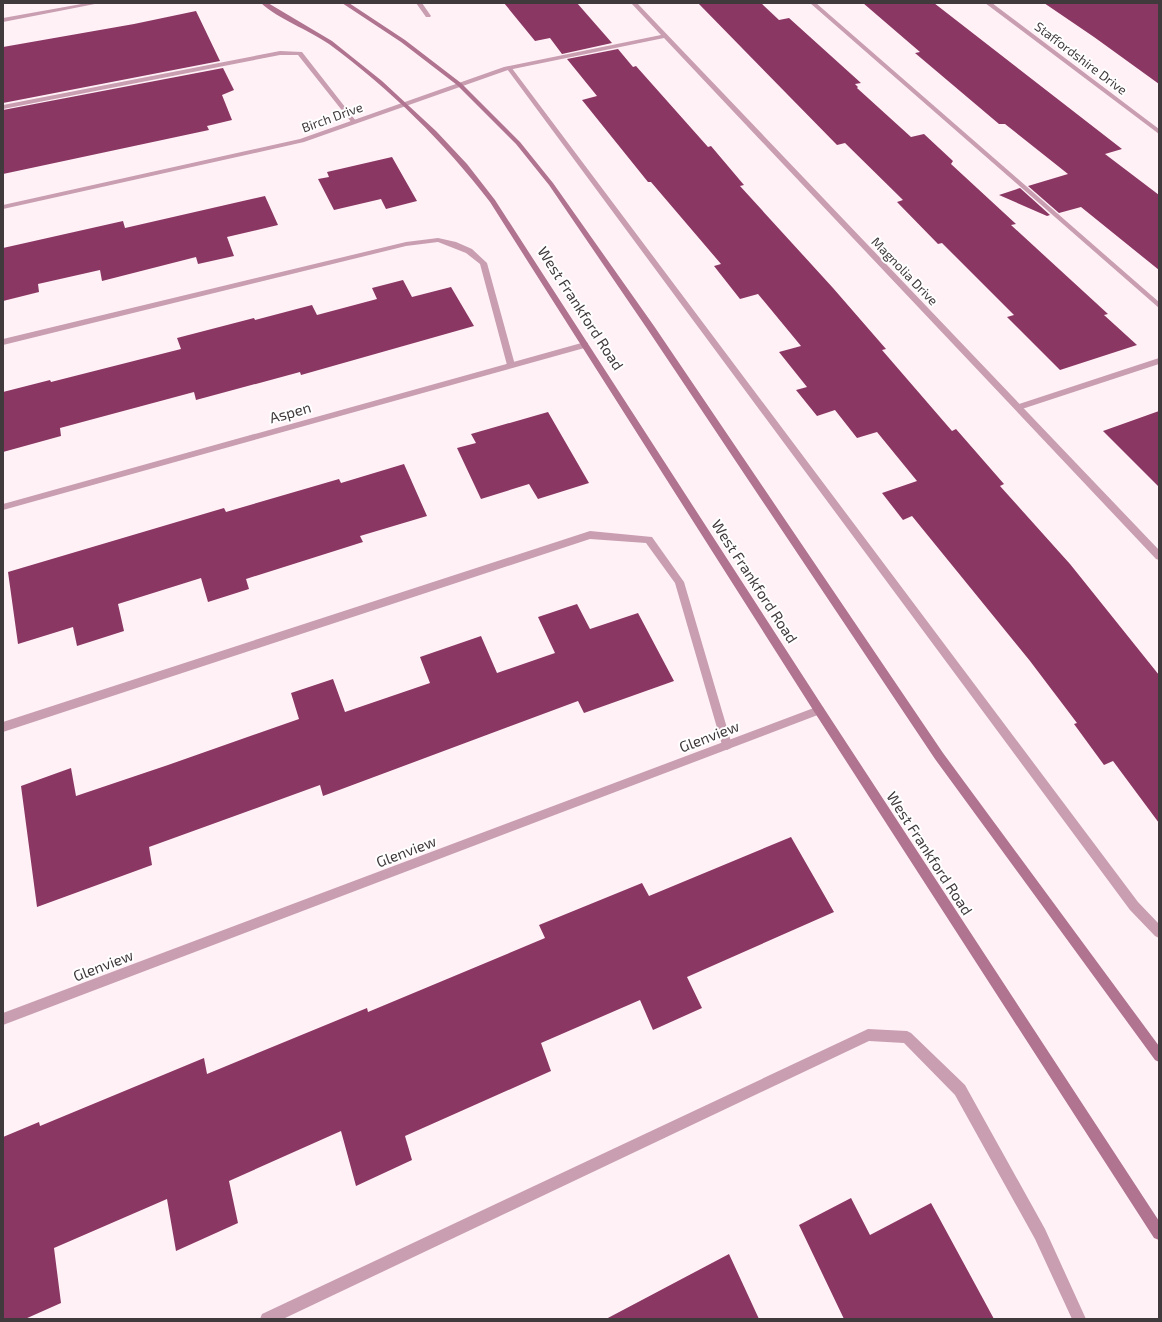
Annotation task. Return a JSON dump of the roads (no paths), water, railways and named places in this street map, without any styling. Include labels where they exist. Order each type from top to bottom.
[{"type":"main road","name":"West Frankford Road","points":[[264,3],[330,42],[380,82],[434,132],[465,165],[493,200],[819,710],[1159,1233]]},
{"type":"main road","points":[[345,3],[403,41],[459,84],[518,143],[551,184],[652,328],[939,756],[1159,1056]]},
{"type":"street","points":[[3,20],[98,3]]},
{"type":"street","points":[[419,3],[428,16]]},
{"type":"street","name":"Magnolia Drive","points":[[634,3],[1019,406],[1159,556]]},
{"type":"street","points":[[813,3],[1159,306]]},
{"type":"street","name":"Staffordshire Drive","points":[[988,3],[1159,132]]},
{"type":"street","name":"Birch Drive","points":[[3,207],[302,141],[459,84],[509,68],[665,36]]},
{"type":"street","points":[[3,107],[280,53],[300,53],[354,122]]},
{"type":"street","points":[[509,68],[1134,906],[1159,932]]},
{"type":"street","points":[[3,342],[406,244],[438,240],[453,244],[469,251],[483,263],[511,365]]},
{"type":"street","name":"Aspen","points":[[3,507],[585,345]]},
{"type":"street","points":[[1019,406],[1159,361]]},
{"type":"street","points":[[3,727],[590,535],[649,540],[679,582],[727,746]]},
{"type":"street","name":"Glenview","points":[[3,1019],[819,710]]},
{"type":"street","points":[[267,1319],[868,1035],[906,1037],[960,1090],[1040,1234],[1079,1319]]}]
